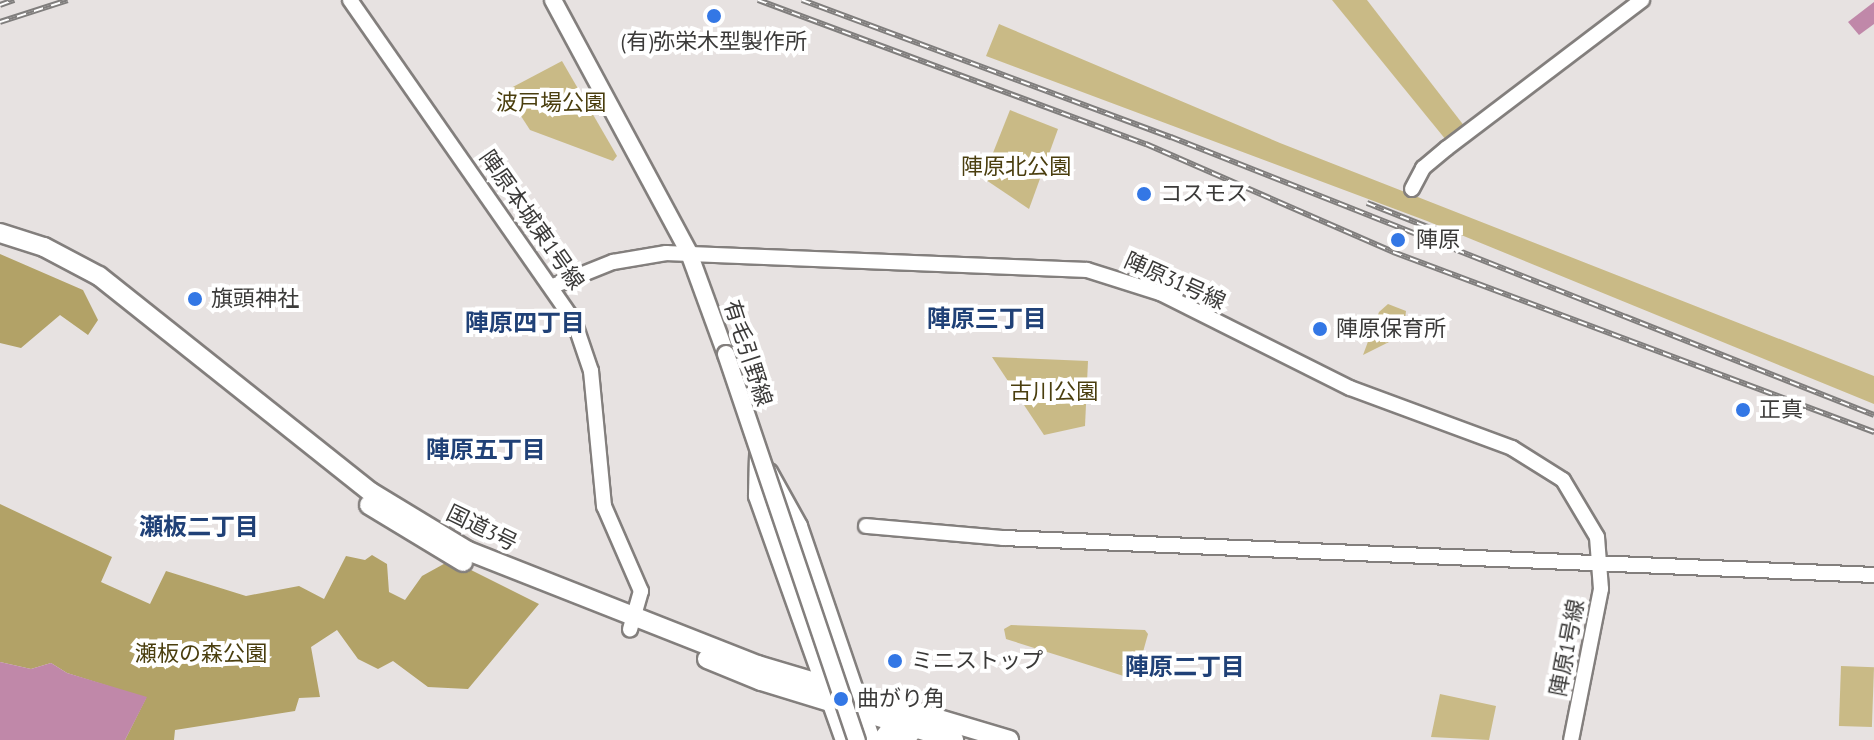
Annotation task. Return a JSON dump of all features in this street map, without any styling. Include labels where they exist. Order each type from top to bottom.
[{"type":"highway","name":"国道3号","points":[[0,233],[44,247],[99,276],[371,492],[468,551],[761,681],[826,690],[1009,740]]},
{"type":"highway","name":"国道3号","points":[[0,244],[74,275],[123,306],[419,540],[632,623]]},
{"type":"highway","name":"国道3号","points":[[857,700],[954,740]]},
{"type":"highway","points":[[882,740],[889,731],[899,731],[940,740]]},
{"type":"main road","name":"有毛引野線","points":[[553,0],[689,253],[857,740]]},
{"type":"main road","points":[[758,454],[757,496],[844,740]]},
{"type":"main road","points":[[758,454],[799,526],[872,740]]},
{"type":"street","name":"陣原本城東1号線","points":[[350,0],[553,286],[574,321],[591,371],[604,506],[641,591],[632,623]]},
{"type":"street","points":[[1412,189],[1423,168],[1447,148],[1642,0]]},
{"type":"street","name":"陣原31号線","points":[[553,286],[613,262],[689,253],[1087,270],[1135,282],[1350,388],[1531,456],[1578,500],[1597,537],[1602,563]]},
{"type":"street","points":[[866,526],[1003,538],[1874,575]]},
{"type":"street","name":"陣原1号線","points":[[1571,740],[1597,617],[1602,563]]},
{"type":"green space","points":[[1332,0],[1367,0],[1465,127],[1446,140]]},
{"type":"green space","points":[[999,24],[1280,143],[1874,376],[1874,404],[1427,221],[986,56]]},
{"type":"green space","name":"波戸場公園","points":[[562,61],[617,156],[613,161],[530,130],[508,96],[509,89]]},
{"type":"green space","name":"陣原北公園","points":[[1010,110],[1058,129],[1029,209],[983,178]]},
{"type":"green space","points":[[0,254],[83,290],[98,320],[88,335],[60,315],[21,348],[0,343]]},
{"type":"green space","points":[[1388,304],[1406,311],[1403,335],[1363,355],[1379,312]]},
{"type":"green space","name":"古川公園","points":[[992,357],[1088,361],[1085,426],[1044,435]]},
{"type":"green space","name":"瀬板の森公園","points":[[0,504],[112,557],[101,582],[150,604],[166,571],[246,596],[299,586],[324,599],[346,556],[365,560],[372,555],[387,564],[389,592],[405,600],[422,576],[451,560],[539,604],[468,689],[428,687],[393,661],[378,669],[358,659],[337,630],[311,647],[320,697],[299,698],[295,711],[175,730],[174,740],[125,740],[146,698],[67,673],[51,663],[31,669],[0,662]]},
{"type":"green space","points":[[1011,625],[1145,630],[1148,634],[1136,677],[1130,678],[1006,639],[1004,629]]},
{"type":"green space","points":[[1841,666],[1874,667],[1872,727],[1839,726]]},
{"type":"green space","points":[[1440,694],[1496,706],[1489,740],[1431,737]]},
{"type":"shaded area","points":[[1874,2],[1874,24],[1859,35],[1848,22]]},
{"type":"shaded area","points":[[0,662],[31,669],[51,663],[67,673],[147,697],[125,740],[0,740]]},
{"type":"railway","points":[[0,5],[14,0]]},
{"type":"railway","points":[[0,22],[68,0]]},
{"type":"railway","points":[[758,0],[1146,144],[1393,252],[1874,432]]},
{"type":"railway","points":[[802,0],[1171,137],[1874,415]]},
{"type":"railway","points":[[1367,203],[1453,237]]},
{"type":"place","name":"(有)弥栄木型製作所","points":[[714,16]]},
{"type":"place","name":"コスモス","points":[[1144,194]]},
{"type":"place","name":"陣原","points":[[1398,240]]},
{"type":"place","name":"旗頭神社","points":[[195,299]]},
{"type":"place","name":"陣原保育所","points":[[1320,329]]},
{"type":"place","name":"正真","points":[[1743,410]]},
{"type":"place","name":"ミニストップ","points":[[895,661]]},
{"type":"place","name":"曲がり角","points":[[841,699]]},
{"type":"district","name":"陣原三丁目","points":[[987,319]]},
{"type":"district","name":"陣原四丁目","points":[[525,323]]},
{"type":"district","name":"陣原五丁目","points":[[486,450]]},
{"type":"district","name":"瀬板二丁目","points":[[199,527]]},
{"type":"district","name":"陣原二丁目","points":[[1185,667]]}]
